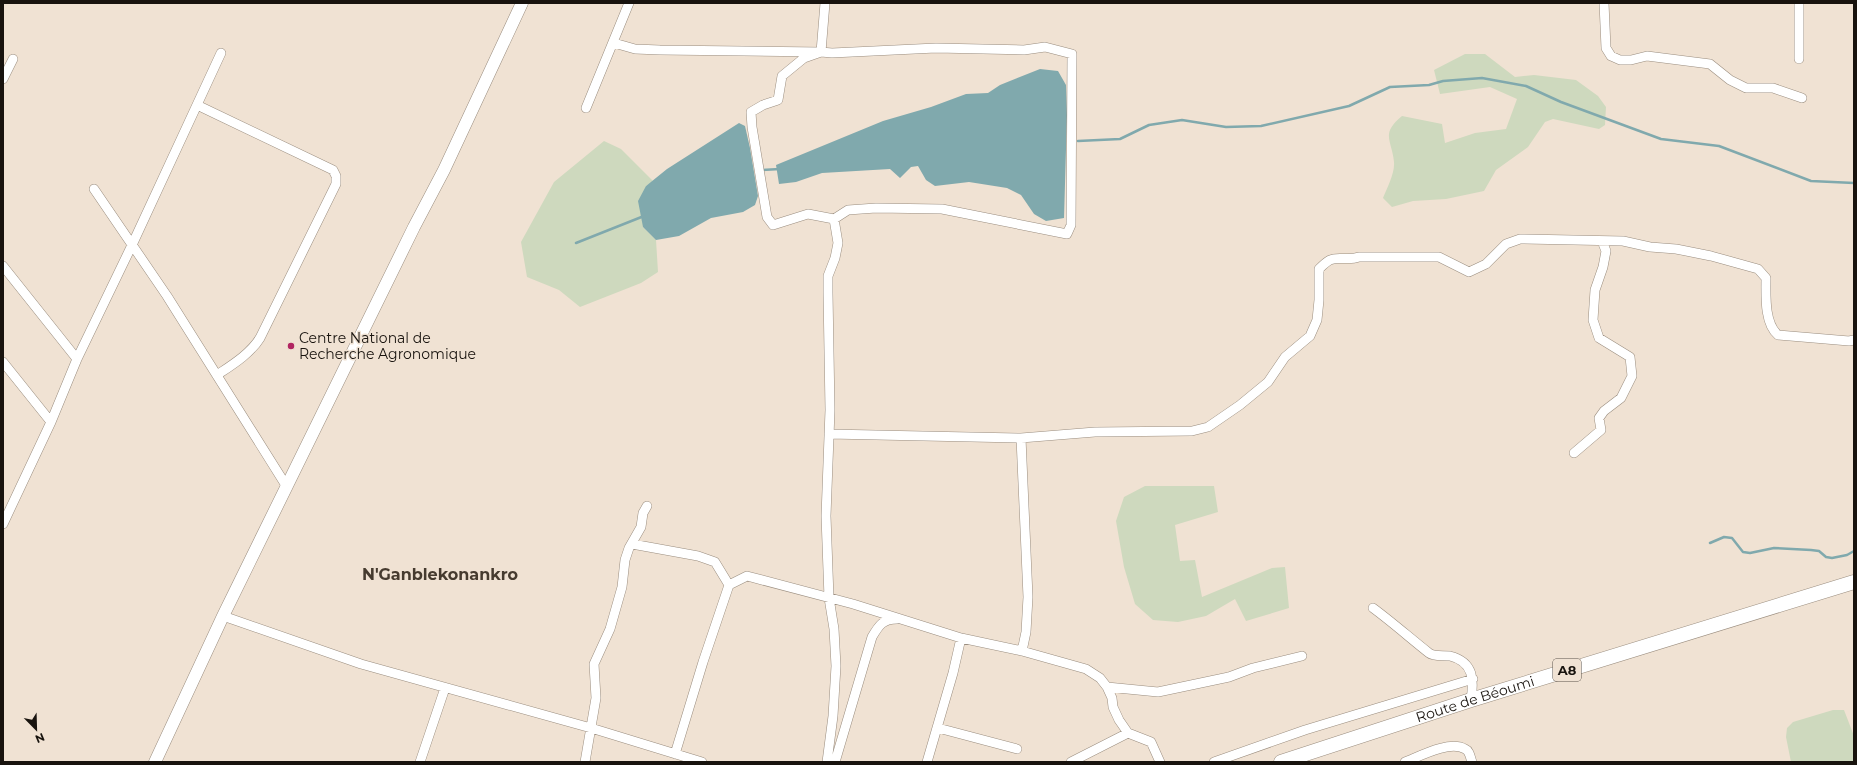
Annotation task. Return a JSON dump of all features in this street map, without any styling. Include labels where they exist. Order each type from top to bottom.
[{"type":"main road","points":[[155,762],[223,616],[414,227],[444,170],[522,3]]},
{"type":"main road","name":"Route de Béoumi","points":[[1281,762],[1471,700],[1854,582]]},
{"type":"street","points":[[586,108],[614,43],[629,3]]},
{"type":"street","points":[[821,52],[825,3]]},
{"type":"street","points":[[1604,3],[1606,48],[1611,56],[1620,60],[1631,60],[1653,56],[1710,64],[1730,80],[1746,88],[1773,88],[1802,98]]},
{"type":"street","points":[[1799,3],[1799,59]]},
{"type":"street","points":[[614,43],[635,49],[821,52],[832,53],[936,48],[1024,50],[1045,47],[1072,54],[1071,225],[1067,234],[942,209],[876,208],[848,210],[834,218],[808,214],[773,225],[767,217],[752,127],[751,112],[763,105],[778,100],[782,76],[804,58],[821,52]]},
{"type":"street","points":[[3,524],[51,422],[76,359],[132,245],[221,53]]},
{"type":"street","points":[[3,79],[13,59]]},
{"type":"street","points":[[197,105],[333,170],[336,176],[336,184],[256,345],[236,362],[217,375]]},
{"type":"street","points":[[94,189],[217,375],[287,487]]},
{"type":"street","points":[[827,762],[833,716],[836,666],[834,629],[829,598],[826,516],[829,434],[828,276],[835,258],[838,243],[834,218]]},
{"type":"street","points":[[829,434],[1021,438],[1095,432],[1192,431],[1208,426],[1252,396],[1268,382],[1285,357],[1310,336],[1317,320],[1319,300],[1319,269],[1330,260],[1341,258],[1350,260],[1359,257],[1439,258],[1469,272],[1486,264],[1506,244],[1520,239],[1623,241],[1650,247],[1676,249],[1711,256],[1758,269],[1766,278],[1766,299],[1772,329],[1778,335],[1849,341],[1854,340]]},
{"type":"street","points":[[1574,453],[1601,430],[1599,418],[1604,411],[1621,398],[1632,376],[1630,357],[1599,338],[1593,320],[1595,290],[1603,267],[1606,251],[1602,241]]},
{"type":"street","points":[[3,266],[76,359]]},
{"type":"street","points":[[3,362],[51,422]]},
{"type":"street","points":[[1021,438],[1028,597],[1026,632],[1022,651]]},
{"type":"street","points":[[586,762],[596,698],[594,664],[610,629],[622,587],[625,560],[641,527],[643,513],[647,506]]},
{"type":"street","points":[[632,544],[698,556],[715,562],[729,586]]},
{"type":"street","points":[[675,754],[703,662],[729,586],[747,576],[900,618],[961,638],[1022,651],[1086,669],[1100,678],[1107,687],[1112,698],[1113,707],[1119,720],[1128,733],[1151,742],[1160,762]]},
{"type":"street","points":[[1373,608],[1431,654],[1450,656],[1463,662],[1472,673],[1474,684],[1471,700]]},
{"type":"street","points":[[223,616],[361,664],[591,728],[702,762]]},
{"type":"street","points":[[835,762],[872,637],[879,624],[888,619],[900,618]]},
{"type":"street","points":[[927,762],[938,728],[961,638]]},
{"type":"street","points":[[1107,687],[1158,692],[1229,677],[1253,668],[1302,656]]},
{"type":"street","points":[[1214,762],[1312,727],[1473,679]]},
{"type":"street","points":[[420,762],[445,688]]},
{"type":"street","points":[[938,728],[1017,748]]},
{"type":"street","points":[[1071,762],[1128,733]]},
{"type":"street","points":[[1405,762],[1444,746],[1464,748],[1469,753],[1472,762]]},
{"type":"green space","points":[[1465,54],[1485,54],[1515,77],[1534,75],[1576,80],[1598,96],[1606,107],[1605,125],[1599,129],[1553,119],[1545,122],[1528,147],[1496,170],[1484,191],[1446,199],[1413,201],[1392,207],[1383,198],[1394,166],[1389,133],[1395,122],[1402,116],[1442,124],[1445,143],[1475,133],[1506,129],[1517,99],[1490,87],[1440,94],[1434,70]]},
{"type":"green space","points":[[604,141],[621,149],[653,181],[646,186],[643,227],[656,240],[658,272],[641,283],[580,307],[559,290],[527,277],[521,242],[554,182]]},
{"type":"green space","points":[[1145,486],[1214,486],[1218,512],[1175,525],[1180,561],[1195,560],[1202,597],[1272,568],[1285,567],[1289,608],[1246,621],[1235,599],[1206,616],[1178,622],[1153,620],[1135,604],[1124,567],[1116,521],[1124,497]]},
{"type":"green space","points":[[1833,710],[1844,710],[1854,736],[1854,762],[1791,762],[1786,737],[1787,728],[1793,722]]},
{"type":"water","points":[[1040,69],[1058,71],[1066,85],[1067,115],[1064,218],[1046,221],[1034,214],[1021,195],[1007,188],[969,182],[935,186],[926,180],[918,166],[911,167],[900,178],[890,169],[822,173],[796,182],[779,184],[776,165],[883,121],[931,107],[966,94],[988,93],[1000,85]]},
{"type":"water","points":[[739,123],[745,126],[750,148],[758,196],[755,205],[743,212],[711,218],[679,236],[656,240],[643,227],[638,201],[646,186],[667,169]]},
{"type":"waterway","points":[[1078,141],[1120,139],[1149,125],[1182,120],[1226,127],[1261,126],[1349,106],[1390,87],[1429,85],[1443,81],[1482,78],[1526,86],[1561,102],[1661,139],[1719,146],[1811,181],[1854,183]]},
{"type":"waterway","points":[[761,170],[780,169]]},
{"type":"waterway","points":[[576,243],[644,216]]},
{"type":"waterway","points":[[1710,543],[1724,537],[1732,538],[1743,552],[1750,553],[1774,548],[1811,550],[1819,551],[1826,557],[1832,558],[1847,555],[1854,551]]},
{"type":"place","name":"Centre National de Recherche Agronomique","points":[[291,346]]},
{"type":"district","name":"N'Ganblekonankro","points":[[440,574]]}]
